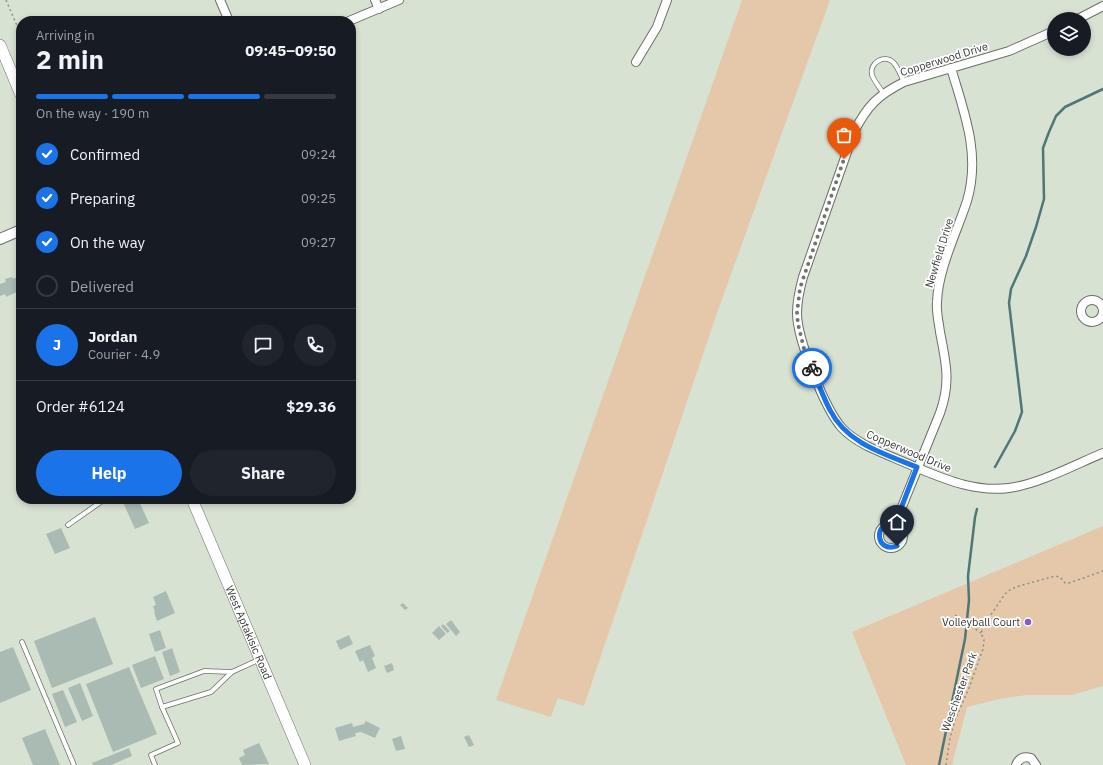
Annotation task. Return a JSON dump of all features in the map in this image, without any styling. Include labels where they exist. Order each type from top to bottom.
[{"type":"main road","points":[[0,45],[16,83]]},
{"type":"main road","name":"West Aptakisic Road","points":[[194,504],[305,765]]},
{"type":"street","points":[[220,0],[227,16]]},
{"type":"street","points":[[375,0],[379,9]]},
{"type":"street","points":[[356,18],[399,0]]},
{"type":"street","points":[[636,62],[657,27],[667,0]]},
{"type":"street","points":[[1091,12],[1103,6]]},
{"type":"street","name":"Copperwood Drive","points":[[1047,34],[1008,51],[904,82],[884,94],[863,114],[854,132],[803,277],[797,313],[798,324],[805,353],[830,411],[842,428],[856,440],[867,446],[964,485],[994,489],[1009,488],[1036,482],[1103,454]]},
{"type":"street","name":"Newfield Drive","points":[[895,524],[945,398],[947,372],[937,304],[938,290],[967,199],[973,159],[971,142],[950,68]]},
{"type":"street","points":[[0,239],[16,232]]},
{"type":"street","points":[[1016,765],[1018,760],[1024,757],[1031,758],[1036,765]]},
{"type":"lane","points":[[884,94],[872,74],[874,65],[879,60],[885,59],[891,61],[904,82]]},
{"type":"lane","points":[[68,525],[98,504]]},
{"type":"lane","points":[[22,642],[74,765]]},
{"type":"lane","points":[[162,707],[212,692],[232,672],[261,659]]},
{"type":"lane","points":[[155,765],[151,755],[178,743],[162,707],[156,689],[204,671],[232,672]]},
{"type":"path","points":[[6,0],[16,23]]},
{"type":"path","points":[[955,615],[980,633],[1005,594],[1012,589],[1055,576],[1060,577],[1065,583],[1069,583],[1103,571]]},
{"type":"path","name":"Weschester Park","points":[[946,765],[950,738],[955,720],[969,688],[983,649],[984,640],[980,633]]},
{"type":"shaded area","points":[[742,0],[830,0],[717,313],[584,706],[558,698],[551,717],[496,700]]},
{"type":"shaded area","points":[[1103,526],[1103,686],[1072,695],[1027,695],[999,699],[967,707],[952,765],[906,765],[852,632]]},
{"type":"building","points":[[16,278],[16,292],[6,297],[5,294],[0,296],[0,284],[6,282],[5,279]]},
{"type":"building","points":[[124,504],[140,504],[149,523],[135,529]]},
{"type":"building","points":[[61,528],[70,548],[55,554],[46,534]]},
{"type":"building","points":[[166,591],[175,613],[157,621],[153,606],[156,605],[153,597]]},
{"type":"building","points":[[403,603],[408,608],[405,610],[400,605]]},
{"type":"building","points":[[95,617],[113,664],[52,688],[34,641]]},
{"type":"building","points":[[451,620],[460,632],[456,636],[446,624]]},
{"type":"building","points":[[443,624],[450,631],[447,633],[441,626]]},
{"type":"building","points":[[439,626],[446,634],[439,640],[432,633]]},
{"type":"building","points":[[160,630],[166,648],[155,652],[149,634]]},
{"type":"building","points":[[349,635],[353,644],[340,650],[336,641]]},
{"type":"building","points":[[370,645],[375,656],[372,658],[376,668],[368,672],[363,660],[360,662],[355,651]]},
{"type":"building","points":[[13,647],[31,690],[0,703],[0,652]]},
{"type":"building","points":[[172,648],[180,672],[170,676],[162,652]]},
{"type":"building","points":[[155,656],[164,679],[141,688],[132,665]]},
{"type":"building","points":[[392,663],[394,670],[387,673],[384,666]]},
{"type":"building","points":[[129,667],[157,734],[113,752],[86,684]]},
{"type":"building","points":[[80,683],[93,716],[82,721],[68,688]]},
{"type":"building","points":[[63,690],[77,722],[65,727],[52,694]]},
{"type":"building","points":[[366,721],[380,728],[375,738],[361,732],[355,733],[356,736],[339,741],[335,728],[352,723],[353,727],[364,724]]},
{"type":"building","points":[[45,729],[60,765],[33,765],[22,738]]},
{"type":"building","points":[[469,735],[474,745],[469,747],[464,737]]},
{"type":"building","points":[[401,736],[405,749],[396,751],[392,739]]},
{"type":"building","points":[[259,743],[269,764],[242,765],[239,758],[245,755],[243,750]]},
{"type":"building","points":[[129,748],[132,756],[111,765],[93,765],[92,763]]},
{"type":"waterway","points":[[995,467],[1015,431],[1022,412],[1009,303],[1011,289],[1026,256],[1044,199],[1043,148],[1056,116],[1065,107],[1103,89]]},
{"type":"waterway","points":[[939,765],[965,639],[969,600],[968,576],[977,509]]},
{"type":"way so far","points":[[812,368],[805,353],[798,324],[797,313],[800,288],[844,159]]},
{"type":"place","name":"Volleyball Court","points":[[1028,622]]},
{"type":"route","points":[[812,368],[830,411],[842,428],[856,440],[867,446],[917,467],[895,524],[887,524],[883,526],[879,533],[882,544],[890,548],[897,546]]}]
